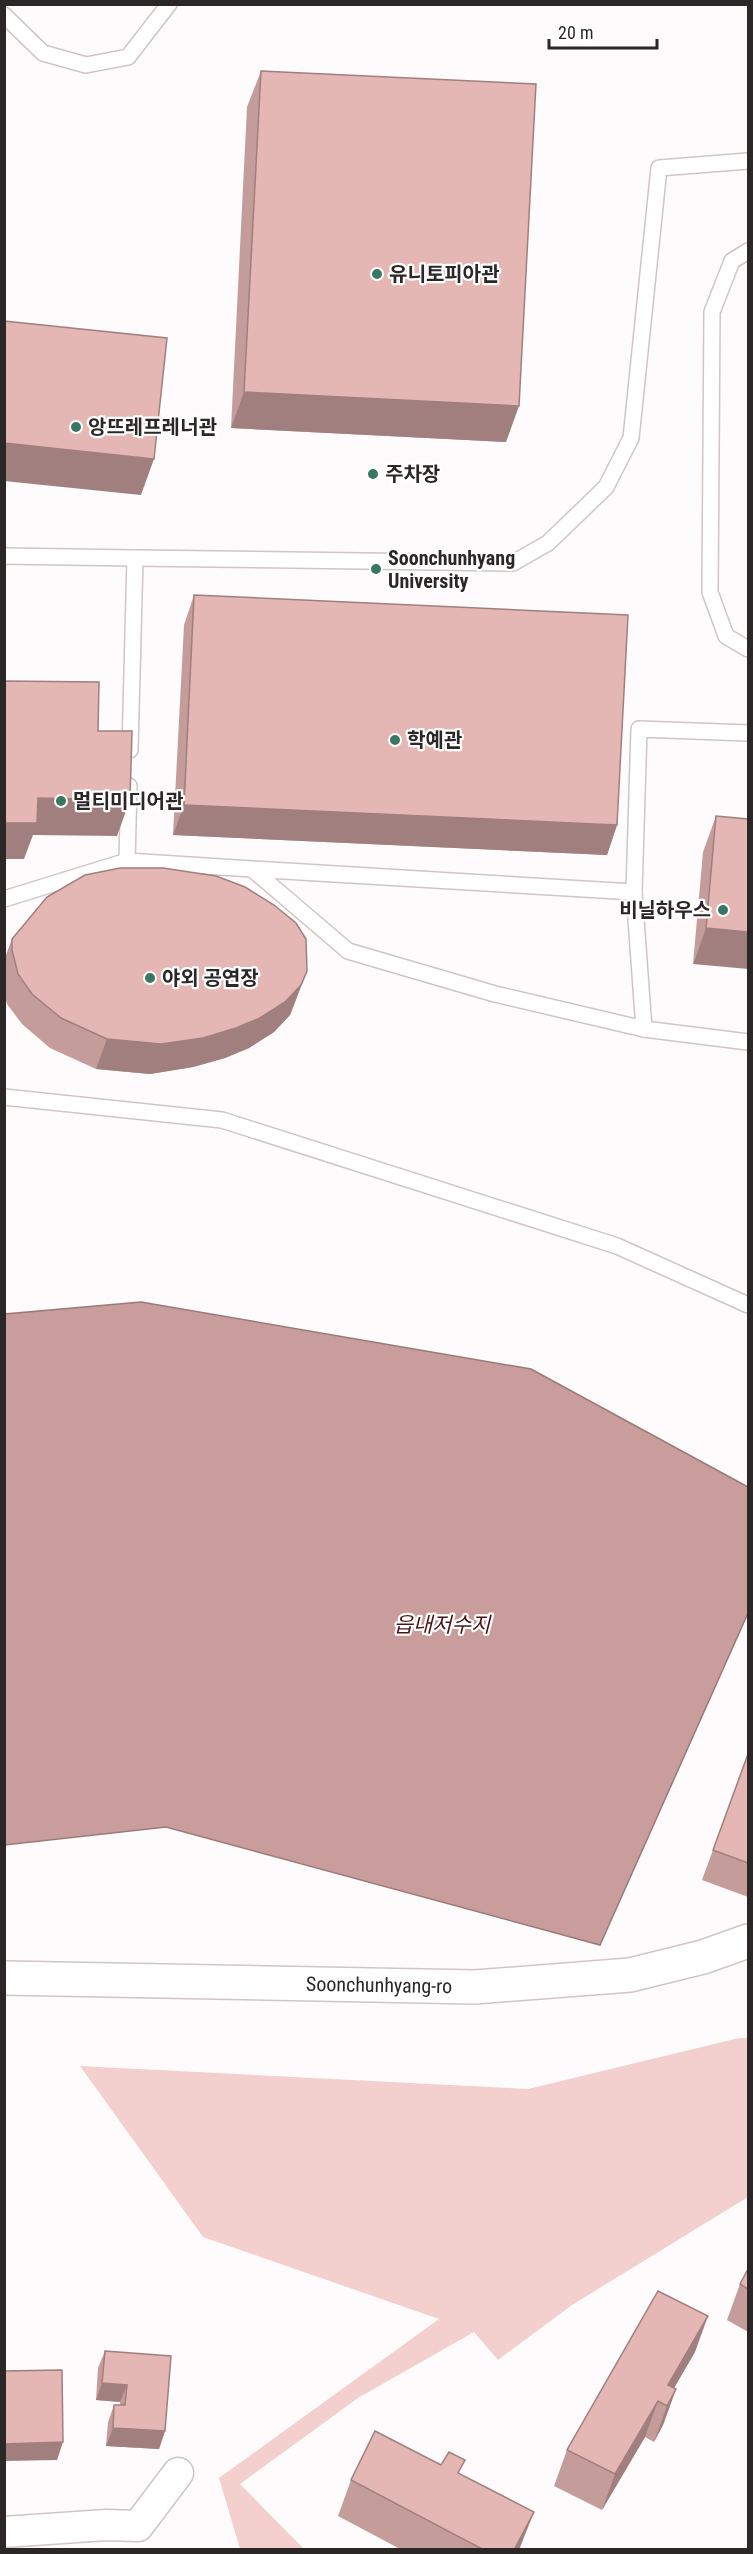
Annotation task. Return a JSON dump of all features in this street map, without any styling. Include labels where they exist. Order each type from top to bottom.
[{"type":"main road","name":"Soonchunhyang-ro","points":[[4,1978],[475,1987],[630,1975],[703,1957],[748,1941]]},
{"type":"street","points":[[4,2532],[106,2525],[134,2538],[178,2473]]},
{"type":"lane","points":[[4,15],[43,53],[86,65],[128,57],[169,4]]},
{"type":"lane","points":[[4,556],[513,563],[548,543],[606,487],[631,438],[659,168],[748,161]]},
{"type":"lane","points":[[748,251],[732,261],[712,312],[710,592],[726,636],[748,649]]},
{"type":"lane","points":[[127,861],[135,558]]},
{"type":"lane","points":[[644,1029],[634,892],[639,729],[748,733]]},
{"type":"lane","points":[[4,900],[127,861],[634,892]]},
{"type":"lane","points":[[252,869],[348,951],[495,994],[644,1029],[748,1042]]},
{"type":"lane","points":[[4,1097],[222,1120],[617,1246],[748,1305]]},
{"type":"shaded area","points":[[739,2038],[748,2038],[748,2197],[572,2305],[498,2360],[474,2332],[358,2398],[240,2484],[304,2549],[240,2549],[219,2478],[439,2319],[203,2237],[80,2066],[528,2089]]},
{"type":"water","name":"읍내저수지","points":[[141,1302],[531,1369],[748,1487],[748,1613],[600,1945],[166,1827],[5,1845],[5,1314]]},
{"type":"building","name":"유니토피아관","points":[[261,71],[536,84],[519,406],[244,392]]},
{"type":"building","name":"앙뜨레프레너관","points":[[4,321],[167,338],[154,459],[4,443]]},
{"type":"building","name":"학예관","points":[[194,595],[628,615],[617,825],[184,805]]},
{"type":"building","points":[[4,681],[99,682],[98,731],[132,731],[130,800],[38,798],[37,823],[4,823]]},
{"type":"building","points":[[716,816],[748,819],[748,932],[706,928]]},
{"type":"building","name":"야외 공연장","points":[[120,868],[163,868],[216,876],[245,887],[274,905],[296,923],[306,939],[307,971],[301,985],[285,1002],[260,1018],[203,1038],[161,1044],[107,1039],[61,1018],[32,994],[18,974],[12,950],[12,939],[47,897],[85,875]]},
{"type":"building","points":[[748,1754],[748,1863],[713,1850]]},
{"type":"building","points":[[748,2269],[748,2289],[740,2284]]},
{"type":"building","points":[[658,2291],[708,2316],[668,2385],[676,2389],[667,2406],[658,2401],[615,2474],[567,2450]]},
{"type":"building","points":[[105,2351],[171,2356],[165,2431],[113,2428],[114,2405],[125,2405],[127,2385],[102,2383]]},
{"type":"building","points":[[62,2370],[63,2442],[4,2444],[4,2371]]},
{"type":"building","points":[[375,2431],[441,2465],[449,2452],[465,2460],[458,2473],[534,2512],[514,2550],[484,2550],[351,2480]]},
{"type":"place","name":"유니토피아관","points":[[377,274]]},
{"type":"place","name":"앙뜨레프레너관","points":[[76,427]]},
{"type":"place","name":"주차장","points":[[373,474]]},
{"type":"place","name":"Soonchunhyang University","points":[[376,569]]},
{"type":"place","name":"학예관","points":[[395,740]]},
{"type":"place","name":"멀티미디어관","points":[[61,801]]},
{"type":"place","name":"비닐하우스","points":[[723,910]]},
{"type":"place","name":"야외 공연장","points":[[150,978]]}]
